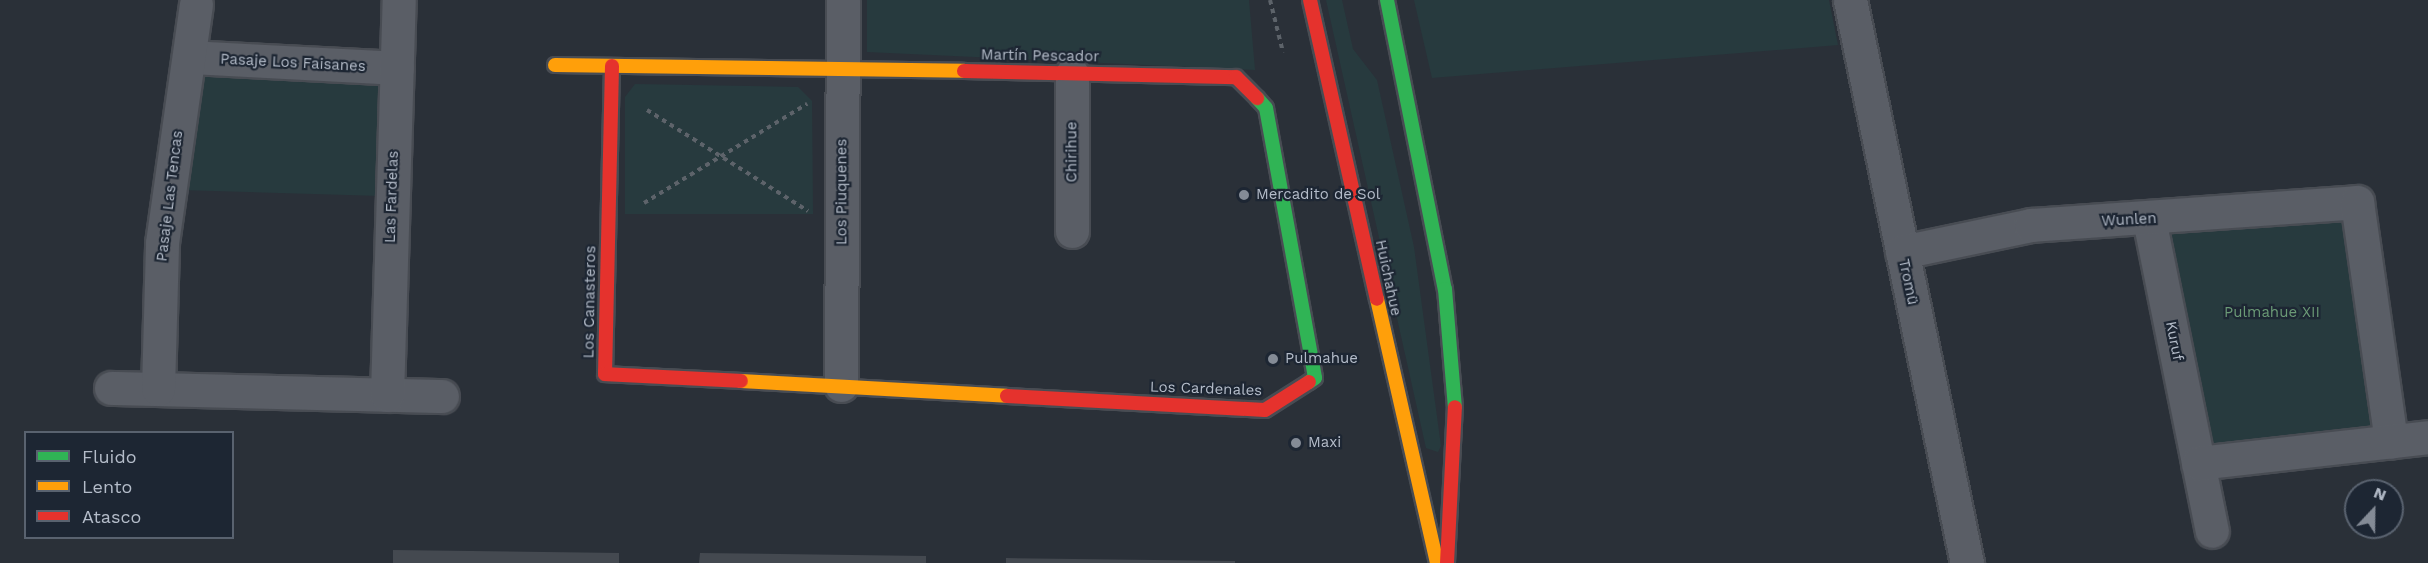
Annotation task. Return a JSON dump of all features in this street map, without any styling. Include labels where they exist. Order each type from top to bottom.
[{"type":"street","name":"Las Fardelas","points":[[387,395],[399,0]]},
{"type":"street","name":"Los Piuquenes","points":[[841,385],[843,0]]},
{"type":"street","name":"Huichahue","points":[[1310,0],[1437,563]]},
{"type":"street","points":[[1387,0],[1445,289],[1453,361],[1455,454],[1447,563]]},
{"type":"street","name":"Tromü","points":[[1850,0],[1967,563]]},
{"type":"street","name":"Pasaje Las Tencas","points":[[158,389],[162,243],[196,4]]},
{"type":"street","name":"Pasaje Los Faisanes","points":[[189,57],[397,68]]},
{"type":"street","points":[[555,65],[842,69]]},
{"type":"street","name":"Los Canasteros","points":[[612,66],[605,374],[841,385]]},
{"type":"street","name":"Martín Pescador","points":[[842,69],[1236,77]]},
{"type":"street","name":"Chirihue","points":[[1072,74],[1072,231]]},
{"type":"street","name":"Los Cardenales","points":[[841,385],[1265,410],[1315,378],[1266,108],[1236,77]]},
{"type":"street","name":"Wunlen","points":[[1902,252],[2031,225],[2149,219],[2357,202],[2391,442]]},
{"type":"street","name":"Kuruf","points":[[2149,219],[2212,531]]},
{"type":"street","points":[[111,388],[442,396]]},
{"type":"street","points":[[2198,463],[2428,437]]},
{"type":"path","points":[[608,231],[625,214],[812,101],[842,69]]},
{"type":"path","points":[[611,86],[842,230]]},
{"type":"green space","points":[[867,0],[1249,0],[1255,70],[867,52]]},
{"type":"green space","points":[[1326,0],[1342,0],[1353,49],[1377,80],[1414,247],[1441,446],[1438,452],[1426,448]]},
{"type":"green space","points":[[1414,0],[1829,0],[1838,45],[1432,78]]},
{"type":"green space","points":[[198,68],[385,78],[381,196],[180,190]]},
{"type":"green space","points":[[635,84],[798,87],[812,101],[813,214],[625,214],[625,97]]},
{"type":"green space","name":"Pulmahue XII","points":[[2346,216],[2376,430],[2211,449],[2165,231]]},
{"type":"building","points":[[393,550],[619,553],[619,563],[393,563]]},
{"type":"building","points":[[700,553],[926,556],[926,563],[699,563]]},
{"type":"building","points":[[1006,558],[1235,561],[1235,563],[1006,563]]},
{"type":"traffic: fast","points":[[1387,0],[1445,289],[1455,407]]},
{"type":"traffic: fast","points":[[1257,98],[1266,108],[1315,378],[1309,382]]},
{"type":"traffic: slow","points":[[555,65],[964,71]]},
{"type":"traffic: slow","points":[[1377,299],[1437,563]]},
{"type":"traffic: slow","points":[[741,381],[1007,396]]},
{"type":"traffic: jam","points":[[1310,0],[1377,299]]},
{"type":"traffic: jam","points":[[612,66],[605,374],[741,381]]},
{"type":"traffic: jam","points":[[964,71],[1236,77],[1257,98]]},
{"type":"traffic: jam","points":[[1007,396],[1265,410],[1309,382]]},
{"type":"traffic: jam","points":[[1447,563],[1455,407]]},
{"type":"place","name":"Mercadito de Sol","points":[[1244,195]]},
{"type":"place","name":"Pulmahue","points":[[1273,359]]},
{"type":"place","name":"Maxi","points":[[1296,443]]}]
